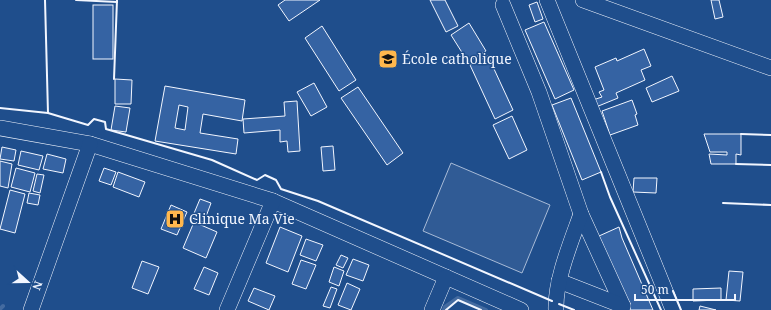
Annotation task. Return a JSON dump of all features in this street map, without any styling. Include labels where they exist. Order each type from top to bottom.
[{"type":"street","points":[[547,0],[673,310]]},
{"type":"street","points":[[583,0],[771,68]]},
{"type":"street","points":[[503,5],[539,92],[581,214],[623,306],[559,281]]},
{"type":"street","points":[[0,128],[90,144],[273,201],[521,310]]},
{"type":"street","points":[[31,310],[90,144]]},
{"type":"street","points":[[227,310],[273,201]]},
{"type":"street","points":[[556,310],[559,281],[581,214]]},
{"type":"street","points":[[432,310],[446,277]]},
{"type":"shaded area","points":[[451,163],[550,205],[522,273],[423,231]]},
{"type":"building","points":[[285,0],[320,0],[289,21],[278,5]]},
{"type":"building","points":[[430,0],[445,0],[458,26],[446,32]]},
{"type":"building","points":[[711,0],[719,0],[723,17],[715,19]]},
{"type":"building","points":[[537,2],[543,19],[535,22],[529,5]]},
{"type":"building","points":[[93,5],[113,5],[113,59],[93,59]]},
{"type":"building","points":[[544,22],[574,90],[555,99],[525,30]]},
{"type":"building","points":[[469,23],[486,51],[468,62],[451,35]]},
{"type":"building","points":[[322,26],[356,80],[339,91],[305,38]]},
{"type":"building","points":[[644,49],[651,66],[641,70],[645,80],[616,93],[618,98],[596,107],[593,100],[602,97],[599,92],[604,90],[595,67],[616,58],[617,61]]},
{"type":"building","points":[[488,56],[513,110],[495,119],[470,65]]},
{"type":"building","points":[[672,76],[679,91],[652,102],[646,88]]},
{"type":"building","points":[[115,79],[132,80],[131,104],[115,104]]},
{"type":"building","points":[[314,83],[327,107],[311,116],[297,92]]},
{"type":"building","points":[[165,86],[245,100],[242,121],[203,114],[200,133],[238,139],[236,154],[155,141]],"holes":[[[179,105],[188,107],[185,130],[175,128]]]},
{"type":"building","points":[[358,87],[403,153],[387,165],[341,98]]},
{"type":"building","points":[[571,98],[601,172],[582,180],[552,105]]},
{"type":"building","points":[[632,100],[637,114],[635,115],[638,125],[610,135],[602,111]]},
{"type":"building","points":[[297,101],[300,151],[288,152],[287,141],[280,142],[280,130],[244,133],[243,119],[285,116],[284,102]]},
{"type":"building","points":[[115,106],[130,108],[126,132],[111,130]]},
{"type":"building","points":[[512,116],[527,150],[509,159],[493,125]]},
{"type":"building","points":[[704,134],[741,134],[741,155],[736,154],[736,164],[711,164],[709,154],[727,155],[727,152],[710,152]]},
{"type":"building","points":[[333,146],[335,170],[323,171],[321,147]]},
{"type":"building","points":[[2,147],[16,150],[14,161],[0,159]]},
{"type":"building","points":[[21,151],[43,156],[39,170],[18,165]]},
{"type":"building","points":[[47,154],[66,159],[63,173],[43,169]]},
{"type":"building","points":[[0,161],[12,164],[8,188],[0,186]]},
{"type":"building","points":[[16,168],[35,173],[30,192],[11,187]]},
{"type":"building","points":[[104,168],[116,172],[111,185],[99,181]]},
{"type":"building","points":[[118,172],[145,182],[139,197],[113,187]]},
{"type":"building","points":[[37,174],[44,175],[40,193],[33,191]]},
{"type":"building","points":[[634,178],[657,178],[656,193],[633,192]]},
{"type":"building","points":[[10,190],[25,194],[15,233],[0,229]]},
{"type":"building","points":[[29,193],[40,195],[38,205],[27,203]]},
{"type":"building","points":[[200,199],[211,203],[204,222],[192,218]]},
{"type":"building","points":[[171,205],[187,212],[177,235],[161,229]]},
{"type":"building","points":[[194,222],[217,232],[206,258],[183,248]]},
{"type":"building","points":[[280,227],[302,236],[288,272],[266,263]]},
{"type":"building","points":[[619,227],[622,238],[653,310],[630,310],[599,236]]},
{"type":"building","points":[[306,239],[323,245],[316,261],[300,255]]},
{"type":"building","points":[[341,255],[348,258],[343,268],[336,265]]},
{"type":"building","points":[[353,259],[369,265],[363,281],[346,275]]},
{"type":"building","points":[[301,260],[316,265],[306,289],[292,284]]},
{"type":"building","points":[[142,261],[159,267],[148,294],[132,288]]},
{"type":"building","points":[[204,267],[218,273],[209,295],[194,289]]},
{"type":"building","points":[[334,267],[344,271],[339,286],[329,282]]},
{"type":"building","points":[[729,271],[743,272],[740,301],[726,300]]},
{"type":"building","points":[[347,283],[360,289],[351,310],[338,305]]},
{"type":"building","points":[[331,287],[337,289],[330,308],[323,306]]},
{"type":"building","points":[[254,288],[275,296],[269,310],[248,301]]},
{"type":"building","points":[[721,288],[721,300],[693,301],[693,289]]},
{"type":"building","points":[[700,306],[716,310],[699,310]]},
{"type":"waterway","points":[[444,310],[445,307],[458,298],[486,310]]},
{"type":"waterway","points":[[0,309],[3,306]]},
{"type":"wall","points":[[45,0],[48,113]]},
{"type":"wall","points":[[76,0],[117,2]]},
{"type":"wall","points":[[114,79],[117,0]]},
{"type":"wall","points":[[0,108],[48,113],[88,125],[94,119],[105,122],[106,129],[212,160],[257,180],[265,175],[276,180],[281,189],[318,201],[552,301]]},
{"type":"wall","points":[[741,134],[771,135]]},
{"type":"wall","points":[[736,164],[771,165]]},
{"type":"wall","points":[[601,172],[610,197],[661,310]]},
{"type":"wall","points":[[723,203],[771,205]]},
{"type":"wall","points":[[673,291],[681,310]]},
{"type":"wall","points":[[446,310],[458,300],[481,310]]},
{"type":"wall","points":[[559,304],[574,310]]},
{"type":"place","name":"École catholique","points":[[388,59]]},
{"type":"place","name":"Clinique Ma Vie","points":[[175,219]]}]
